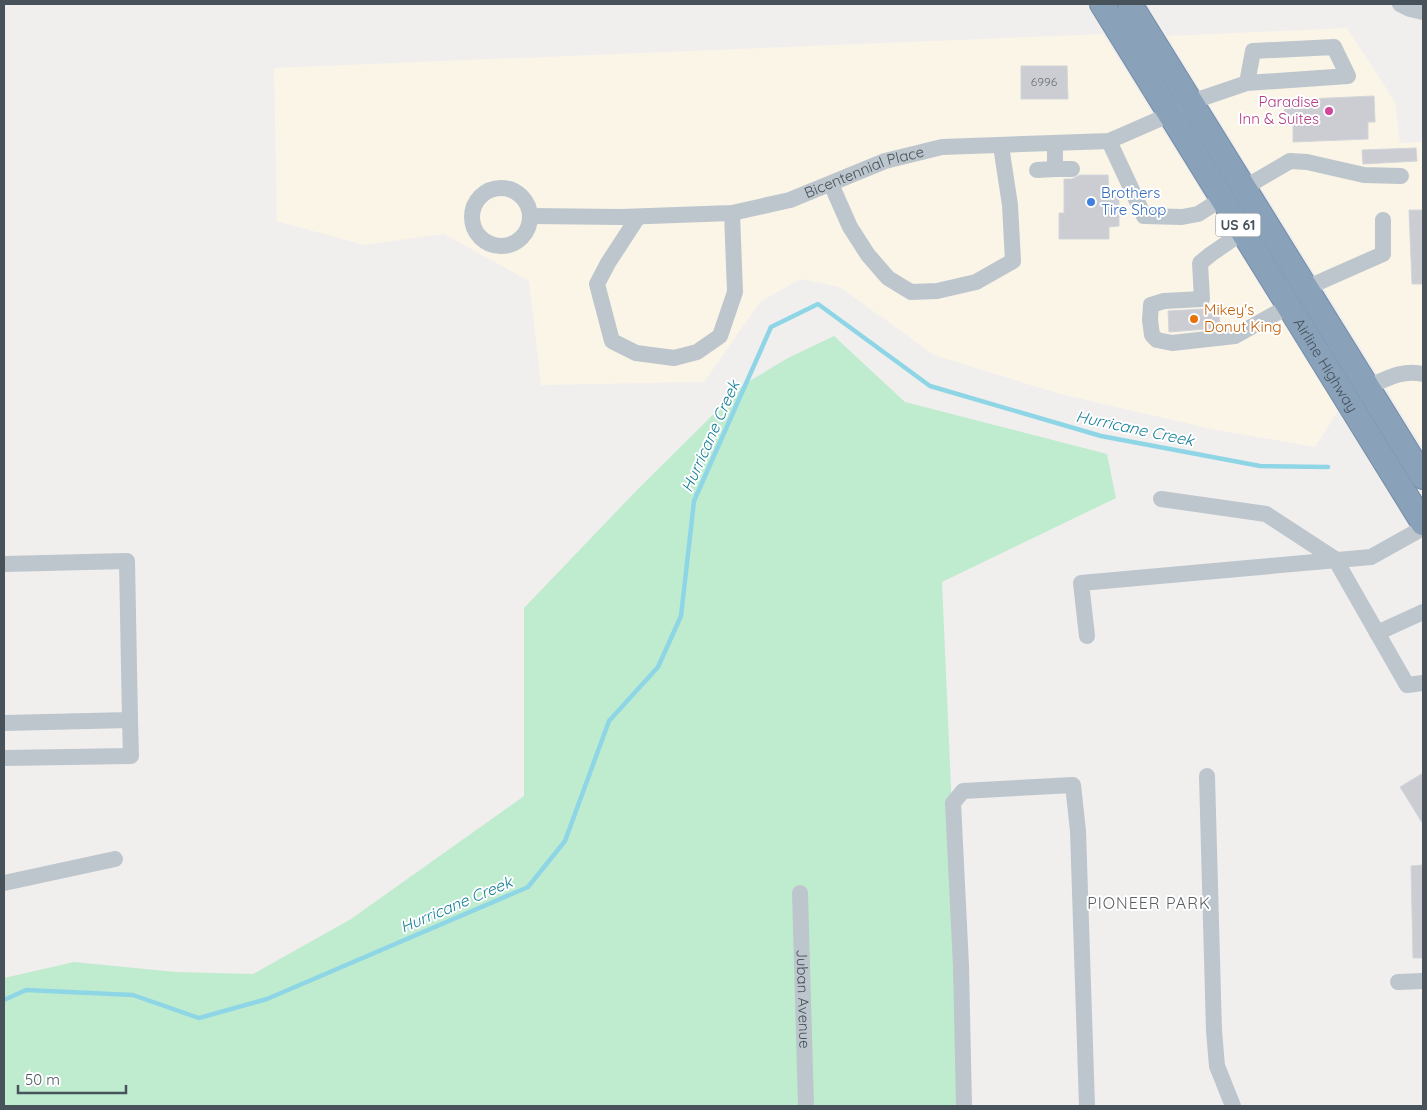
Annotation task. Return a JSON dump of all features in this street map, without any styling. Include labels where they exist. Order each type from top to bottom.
[{"type":"highway","name":"Airline Highway","points":[[1102,4],[1423,523]]},
{"type":"highway","name":"Airline Highway","points":[[1130,4],[1423,477]]},
{"type":"highway","points":[[1233,216],[1249,196]]},
{"type":"street","points":[[1400,4],[1423,12]]},
{"type":"street","name":"Bicentennial Place","points":[[531,216],[638,217],[732,213],[790,200],[885,162],[942,147],[1109,141],[1171,114],[1191,102],[1247,83],[1348,76],[1334,47],[1253,51],[1247,83]]},
{"type":"street","points":[[1109,141],[1144,216],[1182,217],[1198,214],[1233,216],[1212,254],[1200,264],[1202,299],[1164,301],[1151,306],[1152,335],[1157,340],[1172,343],[1235,336],[1288,306]]},
{"type":"street","points":[[1037,170],[1063,169],[1055,144]]},
{"type":"street","points":[[831,184],[850,227],[868,255],[888,278],[911,292],[937,291],[976,282],[1013,261],[1010,205],[1001,146]]},
{"type":"street","points":[[1249,196],[1290,161],[1307,162],[1364,176],[1400,176]]},
{"type":"street","points":[[638,217],[608,263],[597,284],[603,308],[612,341],[636,353],[674,358],[697,352],[720,336],[735,292],[732,213]]},
{"type":"street","points":[[1306,288],[1383,254],[1383,220]]},
{"type":"street","points":[[1368,387],[1404,372],[1413,371],[1423,374]]},
{"type":"street","points":[[1161,499],[1266,514],[1335,559],[1407,685],[1423,683]]},
{"type":"street","points":[[1086,636],[1081,583],[1371,556],[1423,528]]},
{"type":"street","points":[[4,564],[127,562],[131,756],[4,758]]},
{"type":"street","points":[[1377,633],[1423,612]]},
{"type":"street","points":[[4,723],[130,720]]},
{"type":"street","points":[[1207,776],[1214,1032],[1217,1066],[1233,1106]]},
{"type":"street","points":[[964,1106],[961,966],[953,804],[963,791],[1072,785],[1078,830],[1087,1106]]},
{"type":"street","points":[[4,883],[115,859]]},
{"type":"street","name":"Juban Avenue","points":[[800,893],[806,1106]]},
{"type":"street","points":[[1398,982],[1423,981]]},
{"type":"shaded area","points":[[1347,28],[1395,102],[1400,143],[1423,142],[1423,448],[1167,36]]},
{"type":"shaded area","points":[[1103,34],[1338,411],[1315,447],[1216,430],[1060,394],[934,355],[840,287],[800,279],[760,302],[704,382],[541,385],[529,281],[444,234],[364,245],[277,221],[274,68]]},
{"type":"green space","points":[[834,336],[905,402],[1107,454],[1116,498],[942,582],[965,1106],[4,1106],[4,978],[74,962],[176,972],[253,974],[351,919],[524,796],[524,608],[637,490],[743,385],[788,358]]},
{"type":"building","points":[[1021,66],[1067,66],[1068,99],[1021,99]]},
{"type":"building","name":"Paradise Inn & Suites","points":[[1374,96],[1375,122],[1368,122],[1368,139],[1293,142],[1293,124],[1285,125],[1284,100]]},
{"type":"building","points":[[1416,148],[1417,161],[1363,164],[1362,150]]},
{"type":"building","name":"Brothers Tire Shop","points":[[1080,175],[1108,175],[1109,191],[1119,191],[1119,226],[1109,227],[1109,239],[1059,239],[1059,213],[1064,213],[1064,179],[1072,179]]},
{"type":"building","points":[[1409,210],[1423,210],[1423,284],[1412,284]]},
{"type":"building","name":"Mikey's Donut King","points":[[1209,306],[1209,308],[1219,307],[1220,328],[1169,332],[1168,311],[1203,309]]},
{"type":"building","points":[[1423,773],[1423,824],[1400,787]]},
{"type":"building","points":[[1423,865],[1423,958],[1413,958],[1411,866]]},
{"type":"waterway","name":"Hurricane Creek","points":[[4,1000],[26,990],[133,995],[199,1018],[267,999],[528,887],[565,841],[609,721],[658,667],[681,616],[694,501],[771,327],[818,304],[930,386],[1101,436],[1260,466],[1328,467]]},
{"type":"place","name":"Paradise Inn & Suites","points":[[1329,111]]},
{"type":"place","name":"Brothers Tire Shop","points":[[1091,202]]},
{"type":"place","name":"Mikey's Donut King","points":[[1194,319]]},
{"type":"district","name":"PIONEER PARK","points":[[1149,903]]}]
